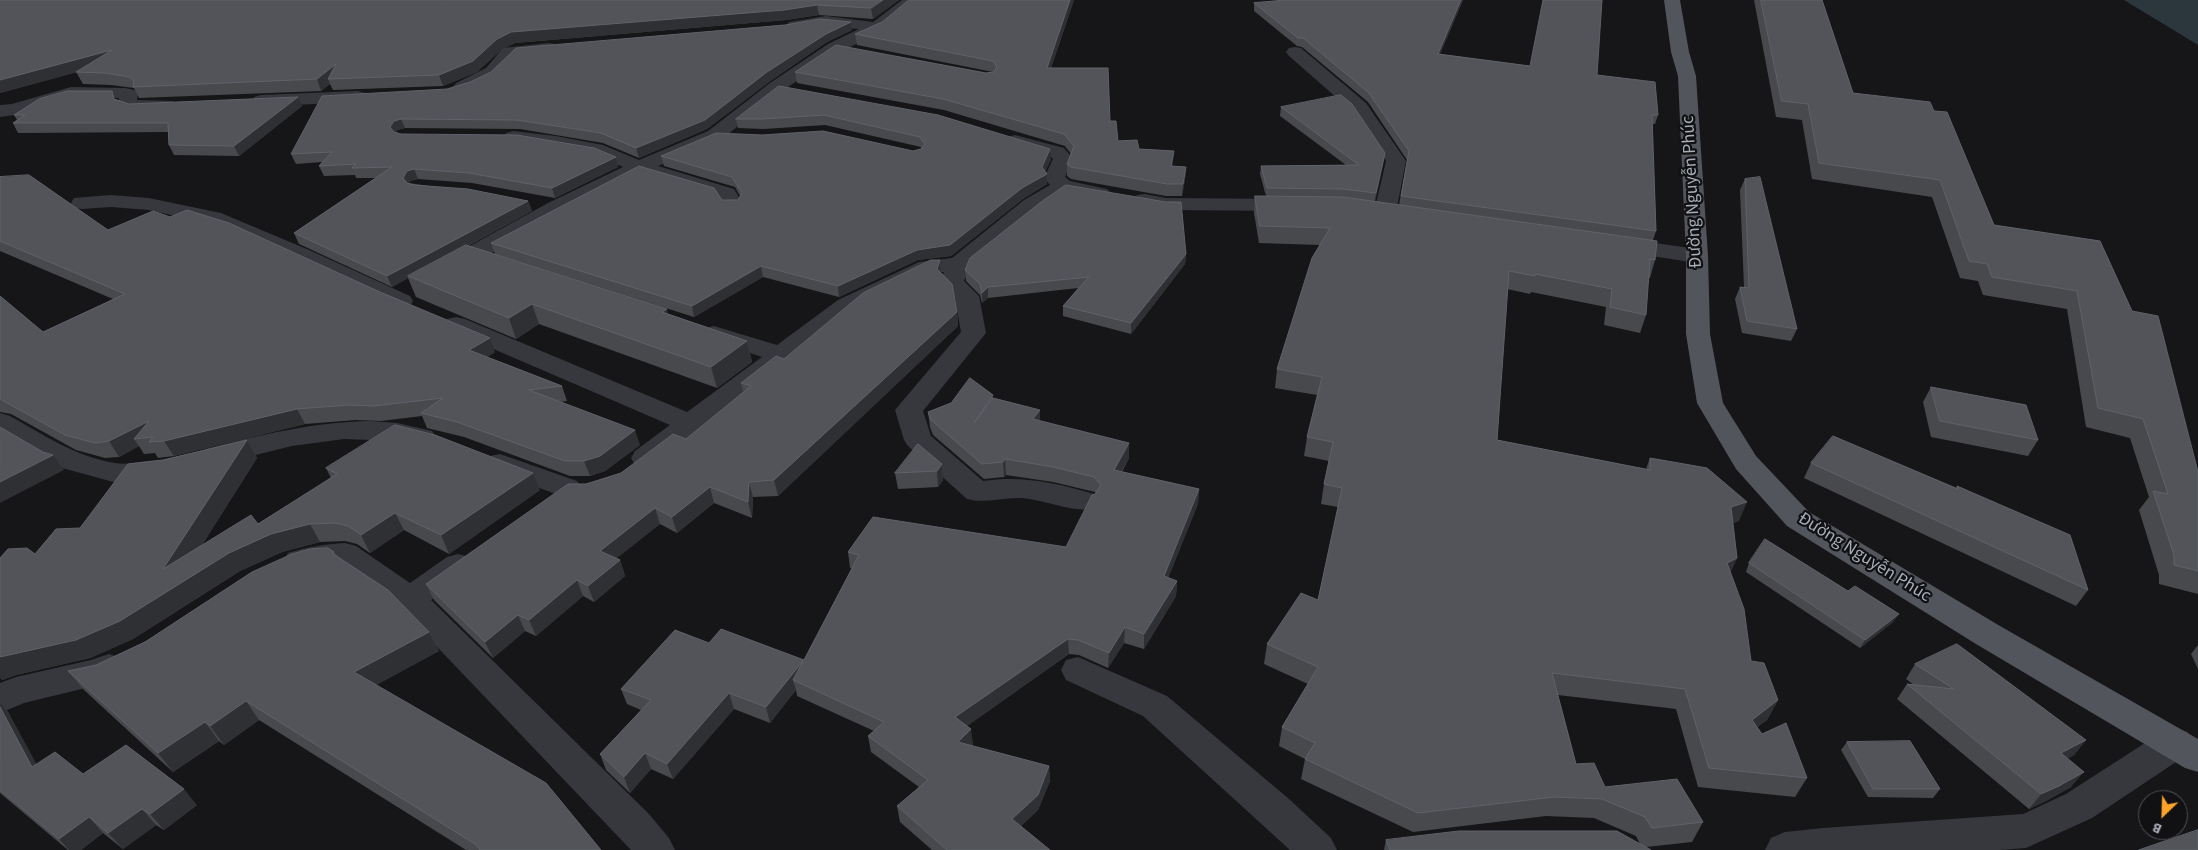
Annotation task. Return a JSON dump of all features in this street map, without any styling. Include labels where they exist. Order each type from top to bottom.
[{"type":"main road","name":"Đường Nguyễn Phúc","points":[[1672,0],[1680,52],[1687,76],[1697,256],[1698,334],[1710,403],[1746,462],[1798,519],[1988,635],[2186,750]]},
{"type":"street","points":[[418,298],[471,255],[558,207],[639,167],[715,135],[776,87],[834,48],[876,27],[912,0]]},
{"type":"street","points":[[776,28],[822,20],[842,21],[876,27]]},
{"type":"street","points":[[449,92],[492,72],[505,54],[509,52],[561,47]]},
{"type":"street","points":[[834,48],[862,54]]},
{"type":"street","points":[[1295,52],[1359,107],[1396,161],[1395,214],[1359,208]]},
{"type":"street","points":[[776,87],[806,92]]},
{"type":"street","points":[[0,111],[14,110],[77,92],[129,94],[127,103],[134,106],[181,104]]},
{"type":"street","points":[[247,101],[374,96]]},
{"type":"street","points":[[715,135],[745,136]]},
{"type":"street","points":[[491,137],[520,137],[603,152],[639,167],[727,194],[732,204]]},
{"type":"street","points":[[1001,137],[1057,152],[1063,159],[1054,178],[1062,186],[1166,204],[1313,205]]},
{"type":"street","points":[[623,474],[847,305],[927,268],[958,264],[1032,205],[1062,186]]},
{"type":"street","points":[[82,203],[112,201],[149,204],[213,218],[301,255],[418,298],[691,424]]},
{"type":"street","points":[[524,201],[558,207]]},
{"type":"street","points":[[1600,242],[1697,256]]},
{"type":"street","points":[[471,255],[499,264]]},
{"type":"street","points":[[958,264],[952,282],[967,296],[974,333],[909,410],[918,440],[977,492],[1002,487],[1030,488],[1084,501]]},
{"type":"street","points":[[696,328],[781,355]]},
{"type":"street","points":[[0,422],[65,459],[117,473],[187,463],[305,435],[356,431],[403,432],[444,443]]},
{"type":"street","points":[[479,455],[579,488],[544,505]]},
{"type":"street","points":[[410,599],[481,549]]},
{"type":"street","points":[[277,570],[293,562],[320,555],[345,554],[410,599],[635,826],[655,850]]},
{"type":"street","points":[[0,699],[16,692],[98,672],[130,657]]},
{"type":"street","points":[[1078,670],[1155,706],[1276,811],[1317,850]]},
{"type":"street","points":[[1785,850],[1823,845],[2026,831],[2079,806],[2186,750]]},
{"type":"shaded area","points":[[2124,0],[2198,0],[2198,45]]},
{"type":"building","points":[[0,0],[883,0],[871,8],[817,5],[784,10],[511,32],[497,39],[473,61],[439,75],[328,79],[336,64],[317,79],[133,87],[134,81],[129,77],[105,73],[76,72],[112,50],[0,80]]},
{"type":"building","points":[[909,0],[1070,0],[1047,68],[1108,68],[1110,121],[1116,121],[1118,141],[1137,140],[1139,149],[1174,151],[1171,166],[1186,167],[1183,184],[1167,184],[1071,167],[1067,164],[1074,146],[1064,134],[943,99],[795,72],[836,45],[986,73],[994,72],[997,67],[993,61],[855,34],[882,22]]},
{"type":"building","points":[[1286,0],[1461,0],[1438,54],[1530,66],[1543,0],[1602,0],[1597,75],[1655,82],[1658,115],[1652,115],[1656,231],[1401,196],[1409,151],[1369,93],[1303,38],[1298,38],[1254,3]]},
{"type":"building","points":[[1761,0],[1822,0],[1853,93],[1930,102],[1934,111],[1947,112],[1994,225],[2100,241],[2132,311],[2158,316],[2198,472],[2198,571],[2174,565],[2174,555],[2153,491],[2168,494],[2143,419],[2098,408],[2077,291],[1992,277],[1987,264],[1969,261],[1940,180],[1819,163],[1808,104],[1782,101]]},
{"type":"building","points":[[820,19],[851,22],[826,34],[767,72],[705,120],[636,148],[601,133],[517,120],[401,119],[394,121],[390,127],[394,132],[401,134],[517,135],[594,148],[616,157],[552,188],[469,173],[414,169],[407,171],[403,178],[407,183],[414,185],[468,189],[528,201],[387,276],[294,233],[392,167],[352,168],[356,164],[319,166],[332,152],[291,154],[322,96],[447,89],[470,82],[491,72],[516,48],[785,25]]},
{"type":"building","points":[[779,86],[938,115],[1050,149],[1042,167],[1047,174],[1022,188],[950,245],[917,250],[838,286],[761,266],[692,306],[491,243],[639,166],[714,188],[722,200],[738,200],[742,193],[732,177],[661,156],[716,133],[762,135],[823,131],[913,151],[921,149],[925,144],[920,137],[824,115],[736,119]]},
{"type":"building","points":[[67,91],[112,91],[114,99],[129,104],[298,97],[234,146],[169,145],[168,123],[13,123],[25,115],[14,115],[39,99]]},
{"type":"building","points":[[1341,95],[1352,104],[1385,153],[1376,193],[1342,189],[1267,188],[1261,166],[1359,165],[1281,107]]},
{"type":"building","points":[[29,175],[108,230],[153,211],[170,217],[187,210],[229,223],[380,292],[490,338],[469,350],[562,386],[529,390],[635,430],[600,456],[584,461],[565,461],[457,422],[421,413],[443,398],[374,406],[349,405],[297,409],[164,441],[149,442],[153,437],[134,439],[149,421],[109,441],[95,443],[65,435],[0,399],[0,296],[43,332],[125,294],[0,241],[0,177]]},
{"type":"building","points":[[1760,177],[1797,329],[1747,321],[1740,287],[1749,288],[1745,179]]},
{"type":"building","points":[[1066,185],[1166,202],[1181,202],[1186,254],[1131,323],[1063,306],[1089,277],[988,287],[982,293],[980,284],[965,270],[970,258],[1041,202]]},
{"type":"building","points":[[1255,196],[1343,197],[1657,241],[1655,260],[1650,259],[1646,315],[1610,307],[1612,289],[1535,274],[1535,276],[1509,271],[1497,440],[1650,470],[1650,458],[1707,468],[1747,502],[1731,507],[1737,558],[1727,563],[1744,609],[1751,661],[1764,663],[1778,700],[1752,720],[1762,734],[1786,723],[1807,778],[1709,768],[1685,689],[1552,673],[1576,764],[1594,763],[1605,787],[1677,779],[1703,822],[1652,828],[1645,817],[1602,799],[1554,797],[1418,813],[1305,759],[1315,743],[1282,727],[1318,667],[1267,644],[1301,593],[1318,600],[1342,488],[1324,484],[1333,442],[1307,437],[1322,377],[1277,369],[1312,258],[1330,228],[1260,226]]},
{"type":"building","points":[[466,245],[667,309],[662,312],[747,341],[711,367],[532,304],[509,318],[408,276]]},
{"type":"building","points":[[931,260],[940,260],[937,269],[952,284],[957,312],[774,480],[749,482],[748,502],[710,487],[672,517],[655,508],[600,551],[620,560],[588,586],[577,580],[529,620],[518,615],[485,642],[426,584],[568,484],[586,484],[621,473],[673,434],[686,439],[751,386],[741,383],[776,356],[784,359],[863,293]]},
{"type":"building","points":[[970,378],[993,395],[974,423],[993,398],[1040,410],[1033,419],[1129,443],[1114,470],[1199,489],[1164,576],[1177,581],[1144,634],[1125,627],[1109,653],[1078,640],[1068,639],[955,717],[971,729],[958,742],[1049,766],[1038,795],[1012,819],[1050,850],[947,850],[897,806],[928,780],[868,736],[884,722],[793,680],[803,661],[766,707],[729,693],[667,764],[645,753],[624,777],[600,754],[651,700],[621,689],[675,630],[709,643],[721,629],[804,660],[859,555],[848,552],[873,517],[1066,547],[1092,495],[1095,494],[1101,485],[1094,477],[1053,467],[1005,459],[1003,462],[982,464],[931,420],[928,412],[951,403]]},
{"type":"building","points":[[1931,387],[2026,405],[2038,440],[1940,421]]},
{"type":"building","points":[[395,425],[435,435],[533,473],[441,535],[395,513],[361,535],[348,526],[335,523],[310,524],[271,534],[229,553],[120,621],[76,640],[0,657],[0,558],[8,549],[27,548],[35,554],[56,529],[80,528],[128,464],[163,460],[247,440],[163,569],[251,515],[258,524],[337,474],[326,468]]},
{"type":"building","points":[[0,427],[43,452],[53,455],[0,482]]},
{"type":"building","points":[[1833,436],[1958,489],[1957,486],[2070,535],[2088,590],[1811,463]]},
{"type":"building","points":[[918,444],[942,464],[937,471],[895,473]]},
{"type":"building","points":[[1765,539],[1848,591],[1855,586],[1899,614],[1865,640],[1749,563]]},
{"type":"building","points":[[328,548],[334,552],[332,553],[388,590],[429,632],[354,672],[546,783],[601,850],[480,850],[475,844],[246,701],[210,726],[205,722],[158,753],[68,671],[96,665],[145,642],[252,572],[292,554],[310,549]]},
{"type":"building","points":[[1957,644],[2086,740],[2061,753],[2084,772],[2041,794],[1907,684],[1954,689],[1915,664]]},
{"type":"building","points":[[0,707],[32,767],[55,752],[83,774],[126,745],[184,789],[150,814],[142,809],[108,833],[89,817],[59,839],[0,790]]},
{"type":"building","points":[[1910,741],[1940,789],[1873,789],[1847,742]]},
{"type":"building","points":[[2198,830],[2198,850],[2139,850],[2168,840],[2188,840],[2188,833]]},
{"type":"building","points":[[1459,831],[1617,831],[1651,850],[1390,850],[1386,840]]}]
